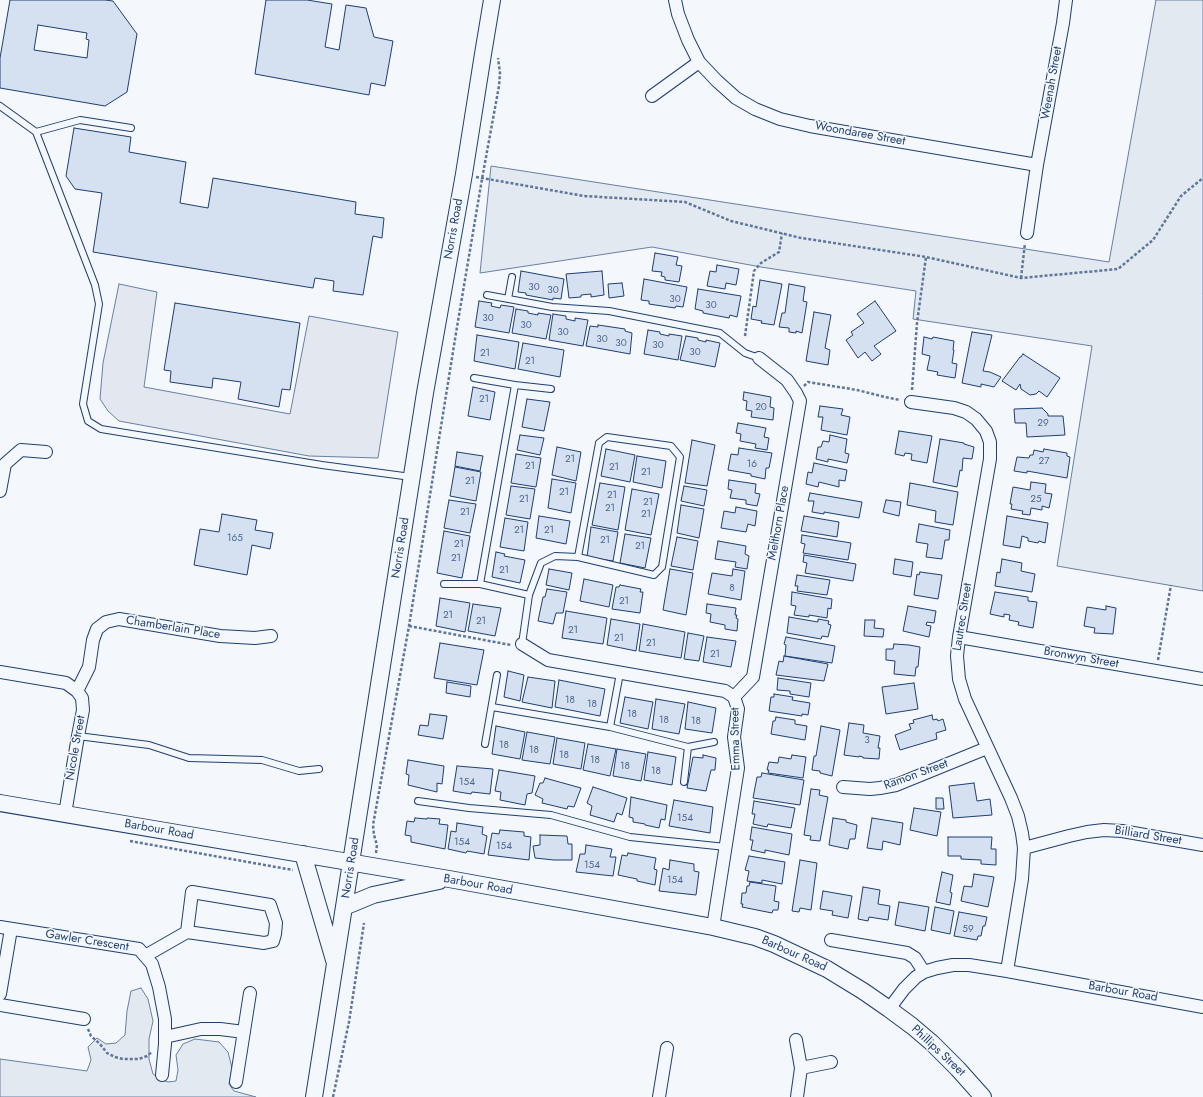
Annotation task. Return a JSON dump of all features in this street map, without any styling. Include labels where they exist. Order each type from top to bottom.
[{"type":"main road","name":"Norris Road","points":[[314,1097],[352,863],[411,477],[464,174],[492,0]]},
{"type":"main road","name":"Barbour Road","points":[[0,803],[448,879],[713,927],[755,937],[790,951],[850,982],[889,1009]]},
{"type":"main road","points":[[303,854],[335,965]]},
{"type":"main road","points":[[344,907],[373,895],[448,879]]},
{"type":"main road","name":"Phillips Street","points":[[889,1009],[932,1043],[958,1069],[981,1096]]},
{"type":"street","name":"Woondaree Street","points":[[675,0],[678,14],[688,40],[699,62],[736,98],[755,109],[780,119],[818,127],[1037,165]]},
{"type":"street","name":"Weenah Street","points":[[1037,165],[1066,0]]},
{"type":"street","points":[[652,96],[699,62]]},
{"type":"street","points":[[1027,234],[1037,165]]},
{"type":"street","points":[[759,358],[787,380],[796,393]]},
{"type":"street","name":"Melthorn Place","points":[[734,697],[753,677],[800,401],[796,393]]},
{"type":"street","name":"Lautrec Street","points":[[911,402],[954,408],[966,412],[976,419],[986,431],[990,442],[990,459],[957,656],[959,679],[965,699],[1011,798],[1018,816],[1022,833],[1024,848],[1022,879],[1007,971]]},
{"type":"street","points":[[0,491],[5,464],[16,454],[21,450],[46,452]]},
{"type":"street","name":"Chamberlain Place","points":[[77,691],[89,667],[97,629],[106,622],[119,619],[220,636],[254,638],[271,636]]},
{"type":"street","name":"Bronwyn Street","points":[[959,637],[1203,679]]},
{"type":"street","name":"Emma Street","points":[[522,644],[548,660],[725,691],[734,697],[738,709],[734,737],[738,768],[713,927]]},
{"type":"street","points":[[0,672],[66,683],[77,691]]},
{"type":"street","name":"Nicole Street","points":[[65,814],[83,710],[82,698],[77,691]]},
{"type":"street","name":"Ramon Street","points":[[843,787],[870,789],[896,785],[987,748]]},
{"type":"street","name":"Billiard Street","points":[[1024,848],[1075,835],[1104,830],[1122,831],[1203,845]]},
{"type":"street","points":[[145,956],[187,932],[264,943],[273,942],[276,924],[270,905],[192,892],[187,932]]},
{"type":"street","points":[[0,994],[5,928]]},
{"type":"street","name":"Gawler Crescent","points":[[5,928],[139,949],[152,964],[159,987],[164,1019],[162,1075]]},
{"type":"street","points":[[831,940],[907,953],[915,958],[924,972]]},
{"type":"street","name":"Barbour Road","points":[[889,1009],[904,989],[916,977],[924,972],[953,965],[969,965],[1007,971],[1203,1007]]},
{"type":"street","points":[[236,1082],[250,993]]},
{"type":"street","points":[[0,1005],[84,1019]]},
{"type":"street","points":[[164,1043],[202,1029],[220,1029],[244,1032]]},
{"type":"street","points":[[796,1040],[802,1068],[797,1097]]},
{"type":"street","points":[[659,1097],[667,1048]]},
{"type":"street","points":[[802,1068],[831,1062]]},
{"type":"lane","points":[[0,106],[36,132],[95,285],[99,304],[83,404],[88,421],[101,430],[322,465],[411,477]]},
{"type":"lane","points":[[36,132],[80,120],[131,128]]},
{"type":"lane","points":[[508,299],[512,277]]},
{"type":"lane","points":[[487,295],[552,307],[609,311],[720,333],[745,353],[759,358]]},
{"type":"lane","points":[[474,378],[515,386],[551,389]]},
{"type":"lane","points":[[480,584],[515,386]]},
{"type":"lane","points":[[522,644],[529,595],[541,564],[555,556],[578,558],[654,575],[662,567],[680,457],[671,446],[607,437],[599,442],[578,558]]},
{"type":"lane","points":[[444,584],[480,584],[529,595]]},
{"type":"lane","points":[[610,727],[620,673]]},
{"type":"lane","points":[[485,744],[497,674]]},
{"type":"lane","points":[[492,707],[610,727],[688,747],[714,742]]},
{"type":"lane","points":[[78,736],[149,745],[189,758],[262,760],[299,771],[319,769]]},
{"type":"lane","points":[[684,782],[688,747]]},
{"type":"lane","points":[[418,801],[469,808],[551,815],[630,838],[726,847]]},
{"type":"path","points":[[376,850],[377,845],[373,826],[409,626],[482,179],[499,86],[499,51]]},
{"type":"path","points":[[464,174],[482,179],[584,196],[685,202],[731,221],[801,238],[926,257],[1021,278],[1118,269],[1153,240],[1181,196],[1203,178]]},
{"type":"path","points":[[745,336],[754,271],[761,264],[779,252],[782,233]]},
{"type":"path","points":[[1021,278],[1027,234]]},
{"type":"path","points":[[796,393],[808,382],[857,390],[911,402],[917,323],[926,257]]},
{"type":"path","points":[[1156,671],[1171,585]]},
{"type":"path","points":[[409,626],[508,645],[522,644]]},
{"type":"path","points":[[124,840],[295,870]]},
{"type":"path","points":[[333,1097],[349,1022],[364,923]]},
{"type":"path","points":[[84,1019],[91,1036],[107,1053],[115,1057],[123,1059],[139,1058],[146,1056],[164,1043]]},
{"type":"shaded area","points":[[1156,0],[1203,0],[1203,591],[1057,566],[1092,346],[913,319],[916,291],[761,267],[652,247],[480,273],[491,166],[1109,262]]},
{"type":"shaded area","points":[[119,284],[157,292],[144,387],[290,414],[309,316],[398,332],[378,458],[309,456],[119,421],[108,411],[100,399],[103,363]]},
{"type":"shaded area","points":[[141,988],[148,999],[153,1021],[149,1039],[149,1059],[153,1074],[168,1082],[176,1081],[178,1070],[176,1055],[183,1044],[195,1039],[219,1042],[228,1052],[232,1068],[229,1084],[234,1091],[256,1097],[0,1097],[0,1059],[87,1071],[91,1060],[88,1047],[97,1038],[106,1044],[116,1043],[125,1035],[127,1011],[131,991]]},
{"type":"building","points":[[10,0],[113,1],[137,34],[127,92],[105,106],[0,88],[0,58]],"holes":[[[38,25],[87,33],[86,39],[89,40],[87,58],[34,50]]]},
{"type":"building","points":[[266,0],[307,0],[332,4],[325,47],[339,50],[346,5],[366,8],[374,37],[393,41],[385,86],[371,83],[369,95],[255,74]]},
{"type":"building","points":[[74,128],[131,137],[129,152],[186,162],[180,203],[208,208],[213,178],[356,202],[355,214],[384,218],[382,238],[373,236],[363,295],[333,291],[334,281],[315,278],[313,288],[93,252],[102,193],[75,189],[66,176]]},
{"type":"building","points":[[655,253],[678,257],[676,265],[682,266],[679,282],[665,280],[665,277],[661,276],[662,272],[652,271]]},
{"type":"building","points":[[717,265],[739,269],[736,285],[726,283],[725,289],[707,286],[710,271],[716,272]]},
{"type":"building","points":[[521,271],[564,279],[561,299],[553,298],[553,300],[518,292]]},
{"type":"building","points":[[602,271],[604,295],[591,297],[591,294],[569,298],[566,274]]},
{"type":"building","points":[[644,279],[687,287],[683,307],[676,306],[675,308],[649,304],[649,301],[641,300]]},
{"type":"building","points":[[760,280],[782,284],[774,325],[761,323],[762,321],[751,319],[753,306],[756,307]]},
{"type":"building","points":[[622,283],[624,296],[609,298],[608,284]]},
{"type":"building","points":[[789,284],[805,287],[803,301],[807,302],[802,333],[796,331],[796,333],[789,332],[789,328],[779,327],[782,313],[785,313]]},
{"type":"building","points":[[698,289],[741,296],[737,317],[730,315],[729,318],[703,313],[703,311],[695,309]]},
{"type":"building","points":[[479,301],[492,303],[491,306],[500,308],[501,305],[514,307],[509,333],[475,327]]},
{"type":"building","points":[[875,301],[896,331],[874,346],[881,354],[872,361],[865,352],[858,358],[846,340],[853,335],[851,332],[864,323],[857,314]]},
{"type":"building","points":[[175,303],[300,323],[290,390],[282,389],[279,407],[238,399],[241,382],[213,378],[212,388],[170,382],[171,371],[164,370]]},
{"type":"building","points":[[516,309],[528,311],[528,313],[538,315],[538,313],[551,315],[546,339],[512,333]]},
{"type":"building","points":[[814,312],[831,315],[825,348],[830,350],[828,365],[806,361]]},
{"type":"building","points":[[553,314],[566,316],[566,319],[575,321],[575,318],[588,320],[583,346],[549,340]]},
{"type":"building","points":[[598,325],[625,329],[625,331],[632,333],[630,354],[586,346],[590,326],[598,327]]},
{"type":"building","points":[[648,330],[660,332],[660,334],[669,336],[669,334],[682,336],[678,360],[644,354]]},
{"type":"building","points":[[972,332],[992,335],[983,371],[990,372],[1001,377],[994,387],[981,384],[981,387],[962,383]]},
{"type":"building","points":[[477,335],[519,342],[515,369],[474,361]]},
{"type":"building","points":[[686,336],[698,338],[698,340],[706,342],[706,340],[720,343],[715,367],[680,360]]},
{"type":"building","points":[[924,337],[954,341],[952,363],[957,364],[955,378],[937,375],[938,372],[927,370],[930,356],[922,354]]},
{"type":"building","points":[[523,343],[564,350],[560,377],[518,369]]},
{"type":"building","points":[[1023,354],[1060,378],[1047,397],[1039,391],[1036,394],[1030,395],[1021,389],[1020,384],[1016,390],[1002,381]]},
{"type":"building","points":[[473,387],[495,392],[490,420],[468,416]]},
{"type":"building","points":[[744,392],[771,397],[770,407],[774,408],[773,420],[751,417],[752,411],[746,410],[747,401],[743,400]]},
{"type":"building","points":[[527,399],[550,402],[544,431],[522,427]]},
{"type":"building","points":[[820,406],[843,409],[841,415],[850,417],[847,435],[821,430],[823,417],[818,417]]},
{"type":"building","points":[[1042,408],[1048,416],[1063,416],[1065,435],[1027,437],[1026,423],[1015,423],[1014,409]]},
{"type":"building","points":[[738,423],[766,428],[764,437],[769,438],[767,450],[755,448],[756,444],[740,441],[741,434],[736,433]]},
{"type":"building","points":[[899,431],[932,436],[927,463],[911,460],[912,454],[905,453],[904,456],[895,454]]},
{"type":"building","points":[[520,435],[544,438],[540,455],[517,450]]},
{"type":"building","points":[[830,435],[847,439],[845,453],[849,454],[847,463],[828,459],[828,462],[816,459],[818,447],[821,447],[823,441],[829,442]]},
{"type":"building","points":[[940,439],[964,443],[974,447],[972,459],[963,458],[962,471],[960,470],[957,487],[933,482]]},
{"type":"building","points":[[692,440],[715,445],[707,486],[685,483]]},
{"type":"building","points":[[557,447],[581,452],[576,481],[552,475]]},
{"type":"building","points":[[739,448],[772,453],[769,468],[766,468],[765,479],[751,476],[751,474],[728,470],[731,454],[738,455]]},
{"type":"building","points":[[606,449],[635,455],[630,482],[601,476]]},
{"type":"building","points":[[1044,449],[1067,453],[1067,456],[1070,457],[1067,478],[1027,471],[1027,473],[1014,471],[1017,457],[1029,458],[1030,455],[1033,455],[1034,450],[1043,452]]},
{"type":"building","points":[[457,452],[483,456],[480,471],[455,466]]},
{"type":"building","points":[[516,454],[541,458],[536,487],[511,483]]},
{"type":"building","points":[[637,456],[666,461],[662,488],[633,482]]},
{"type":"building","points":[[814,463],[847,470],[845,481],[839,480],[839,487],[819,482],[818,487],[806,484],[808,472],[812,473]]},
{"type":"building","points":[[455,467],[481,472],[476,501],[450,496]]},
{"type":"building","points":[[552,479],[576,483],[571,513],[548,508]]},
{"type":"building","points":[[729,480],[756,484],[755,493],[760,494],[757,506],[746,504],[746,500],[730,498],[732,490],[728,489]]},
{"type":"building","points":[[1031,482],[1046,484],[1045,493],[1052,494],[1049,508],[1042,506],[1042,510],[1031,508],[1030,515],[1022,514],[1023,511],[1011,509],[1012,504],[1010,504],[1013,487],[1030,490]]},
{"type":"building","points":[[600,483],[625,487],[618,530],[592,525]]},
{"type":"building","points":[[910,483],[958,492],[953,525],[935,522],[936,511],[907,505]]},
{"type":"building","points":[[511,486],[535,489],[530,519],[506,515]]},
{"type":"building","points":[[684,486],[707,490],[704,506],[681,501]]},
{"type":"building","points":[[632,489],[659,494],[651,535],[625,530]]},
{"type":"building","points":[[810,493],[862,502],[859,518],[824,512],[824,514],[812,512],[814,501],[808,501]]},
{"type":"building","points":[[449,500],[476,504],[470,533],[444,528]]},
{"type":"building","points":[[886,500],[901,502],[899,516],[883,512]]},
{"type":"building","points":[[681,505],[704,509],[699,538],[677,533]]},
{"type":"building","points":[[736,507],[757,511],[755,526],[748,524],[746,532],[721,528],[724,511],[735,513]]},
{"type":"building","points":[[222,514],[257,520],[255,530],[273,533],[270,549],[252,545],[247,575],[194,565],[200,529],[219,532]]},
{"type":"building","points":[[539,516],[570,521],[566,544],[536,538]]},
{"type":"building","points":[[804,516],[839,522],[837,537],[801,531]]},
{"type":"building","points":[[1007,516],[1048,523],[1045,543],[1039,541],[1038,543],[1028,541],[1028,538],[1022,536],[1020,548],[1003,545]]},
{"type":"building","points":[[505,518],[528,522],[524,551],[500,547]]},
{"type":"building","points":[[919,524],[950,530],[949,540],[945,540],[942,559],[926,557],[928,544],[916,542]]},
{"type":"building","points":[[591,527],[618,532],[613,561],[587,557]]},
{"type":"building","points":[[444,531],[470,536],[462,578],[437,573]]},
{"type":"building","points":[[625,534],[651,538],[645,568],[620,563]]},
{"type":"building","points":[[802,535],[851,543],[848,560],[803,553],[805,544],[801,543]]},
{"type":"building","points":[[677,537],[698,541],[693,570],[671,566]]},
{"type":"building","points":[[718,541],[746,546],[745,554],[749,556],[747,569],[735,567],[736,562],[715,559]]},
{"type":"building","points":[[496,552],[505,554],[504,556],[525,560],[520,583],[492,577]]},
{"type":"building","points":[[804,555],[856,564],[853,581],[805,573],[807,563],[803,562]]},
{"type":"building","points":[[895,559],[913,562],[911,577],[893,574]]},
{"type":"building","points":[[1002,559],[1022,563],[1021,571],[1035,574],[1032,592],[995,586],[997,572],[1000,573]]},
{"type":"building","points":[[549,569],[572,573],[569,590],[546,585]]},
{"type":"building","points":[[670,569],[693,573],[686,615],[663,610]]},
{"type":"building","points":[[733,569],[745,571],[741,600],[708,594],[712,573],[732,576]]},
{"type":"building","points":[[920,572],[942,575],[938,599],[914,595],[917,574],[919,575]]},
{"type":"building","points":[[797,575],[830,580],[827,595],[797,591],[798,586],[795,586]]},
{"type":"building","points":[[584,579],[613,585],[609,607],[580,601]]},
{"type":"building","points":[[620,585],[641,589],[640,592],[643,592],[640,613],[612,609],[616,587],[619,587]]},
{"type":"building","points":[[547,589],[567,592],[563,613],[556,613],[553,624],[538,621],[543,597],[545,597]]},
{"type":"building","points":[[792,592],[832,599],[831,609],[828,608],[827,618],[809,615],[809,617],[794,615],[796,606],[791,605]]},
{"type":"building","points":[[995,592],[1028,597],[1028,601],[1037,602],[1033,628],[1018,625],[1019,622],[1009,620],[1010,615],[1004,614],[1004,617],[990,614]]},
{"type":"building","points":[[440,598],[470,603],[465,632],[436,626]]},
{"type":"building","points":[[473,604],[501,608],[495,636],[468,631]]},
{"type":"building","points":[[707,604],[736,608],[735,615],[737,615],[736,618],[738,619],[737,631],[725,629],[725,625],[710,622],[711,614],[706,613]]},
{"type":"building","points":[[908,606],[936,611],[934,623],[927,622],[926,625],[931,626],[929,637],[903,631]]},
{"type":"building","points":[[1106,606],[1116,608],[1113,634],[1094,633],[1095,628],[1084,626],[1087,607],[1106,610]]},
{"type":"building","points":[[566,611],[607,618],[603,644],[562,638]]},
{"type":"building","points":[[789,617],[818,622],[818,619],[829,621],[828,624],[831,625],[828,637],[822,636],[821,639],[787,633]]},
{"type":"building","points":[[611,619],[640,624],[636,651],[607,645]]},
{"type":"building","points":[[865,620],[875,620],[874,628],[884,629],[883,637],[864,636]]},
{"type":"building","points":[[643,624],[685,632],[681,658],[639,651]]},
{"type":"building","points":[[688,633],[704,636],[699,661],[684,659]]},
{"type":"building","points":[[707,637],[736,641],[731,667],[703,662]]},
{"type":"building","points":[[786,637],[835,646],[832,663],[785,656],[786,645],[784,644]]},
{"type":"building","points":[[440,643],[484,650],[477,685],[434,678]]},
{"type":"building","points":[[894,644],[920,647],[918,667],[916,667],[915,676],[894,674],[895,661],[886,660],[886,649],[893,649]]},
{"type":"building","points":[[784,656],[828,664],[824,681],[776,675],[779,661],[783,662]]},
{"type":"building","points":[[508,671],[524,675],[520,701],[504,697]]},
{"type":"building","points":[[528,677],[555,681],[552,708],[522,702]]},
{"type":"building","points":[[778,678],[811,683],[809,697],[790,694],[790,691],[777,690]]},
{"type":"building","points":[[559,680],[605,689],[600,716],[555,707]]},
{"type":"building","points":[[447,682],[471,686],[470,697],[446,693]]},
{"type":"building","points":[[914,683],[918,709],[886,714],[882,687]]},
{"type":"building","points":[[774,694],[793,697],[792,700],[810,703],[808,715],[802,714],[802,716],[769,711],[771,697],[774,697]]},
{"type":"building","points":[[625,697],[653,702],[648,729],[620,723]]},
{"type":"building","points":[[656,699],[685,704],[679,734],[652,729]]},
{"type":"building","points":[[688,702],[716,708],[712,733],[685,729]]},
{"type":"building","points":[[430,714],[447,716],[443,739],[418,735],[420,725],[428,726]]},
{"type":"building","points":[[932,715],[933,720],[937,719],[938,721],[943,719],[946,730],[936,733],[937,739],[900,750],[895,735],[911,729],[909,724],[914,723],[913,720]]},
{"type":"building","points":[[776,717],[795,720],[795,724],[807,726],[805,740],[771,734],[773,721],[775,721]]},
{"type":"building","points":[[849,723],[864,725],[863,733],[880,736],[878,748],[880,748],[879,759],[844,755]]},
{"type":"building","points":[[496,726],[525,732],[520,759],[492,754]]},
{"type":"building","points":[[821,726],[840,730],[832,776],[820,773],[820,771],[812,770]]},
{"type":"building","points":[[527,732],[555,737],[550,764],[522,760]]},
{"type":"building","points":[[557,738],[585,743],[581,769],[553,764]]},
{"type":"building","points":[[588,744],[616,749],[610,776],[583,770]]},
{"type":"building","points":[[617,749],[646,754],[641,781],[613,776]]},
{"type":"building","points":[[648,752],[676,757],[672,785],[644,780]]},
{"type":"building","points":[[703,755],[716,758],[715,770],[711,770],[706,791],[687,788],[693,757],[703,758]]},
{"type":"building","points":[[792,755],[806,757],[803,778],[768,773],[769,770],[767,770],[769,762],[778,763],[779,757],[791,759]]},
{"type":"building","points":[[408,760],[444,766],[442,784],[437,783],[437,792],[408,785],[409,775],[406,774]]},
{"type":"building","points":[[457,766],[493,769],[490,794],[472,792],[471,794],[453,791]]},
{"type":"building","points":[[499,770],[535,776],[532,793],[527,794],[525,805],[500,800],[501,792],[495,791]]},
{"type":"building","points":[[762,773],[804,780],[800,805],[753,798],[757,777],[761,777]]},
{"type":"building","points":[[545,778],[581,788],[574,807],[568,806],[567,809],[542,803],[543,799],[535,795],[540,783],[543,783]]},
{"type":"building","points":[[974,783],[977,801],[990,799],[992,815],[953,818],[949,786]]},
{"type":"building","points":[[593,787],[627,798],[622,815],[617,813],[614,822],[590,815],[592,806],[587,803]]},
{"type":"building","points":[[811,789],[820,790],[819,795],[828,797],[820,841],[810,840],[811,836],[804,835]]},
{"type":"building","points":[[631,797],[667,805],[665,820],[661,819],[659,828],[633,822],[633,818],[629,817]]},
{"type":"building","points":[[936,798],[943,798],[944,809],[936,809]]},
{"type":"building","points":[[674,800],[713,807],[710,833],[669,826]]},
{"type":"building","points":[[754,801],[795,808],[791,828],[768,824],[767,827],[753,824],[755,814],[752,814]]},
{"type":"building","points":[[914,808],[941,812],[937,836],[910,830]]},
{"type":"building","points":[[415,818],[440,819],[439,824],[448,825],[445,849],[411,842],[411,836],[405,835],[407,821],[414,822]]},
{"type":"building","points":[[833,818],[846,820],[846,822],[857,825],[855,839],[850,839],[848,849],[829,845]]},
{"type":"building","points":[[872,818],[903,823],[900,845],[883,841],[882,850],[867,848]]},
{"type":"building","points":[[457,823],[483,827],[482,834],[487,836],[484,854],[467,851],[466,853],[448,849],[451,831],[456,832]]},
{"type":"building","points":[[752,827],[792,834],[789,855],[765,850],[765,853],[751,850],[753,840],[750,840]]},
{"type":"building","points":[[500,830],[524,832],[524,836],[531,837],[529,860],[488,855],[492,833],[499,834]]},
{"type":"building","points":[[540,835],[567,836],[568,844],[572,844],[572,860],[535,858],[533,846],[540,845]]},
{"type":"building","points":[[948,837],[992,837],[991,849],[996,849],[996,865],[981,864],[981,860],[961,859],[961,856],[948,856]]},
{"type":"building","points":[[586,845],[612,849],[610,857],[616,857],[613,876],[576,872],[580,854],[585,854]]},
{"type":"building","points":[[628,853],[656,858],[654,869],[657,870],[655,885],[618,875],[622,855],[627,856]]},
{"type":"building","points":[[749,856],[785,862],[782,884],[762,880],[762,883],[747,881],[749,871],[745,870]]},
{"type":"building","points":[[670,860],[694,864],[694,871],[699,872],[696,895],[659,891],[663,868],[669,870]]},
{"type":"building","points":[[800,860],[817,863],[811,910],[800,908],[799,912],[792,911]]},
{"type":"building","points":[[942,872],[953,875],[950,892],[952,893],[950,905],[936,902]]},
{"type":"building","points":[[974,874],[994,877],[988,907],[961,901],[964,886],[972,887]]},
{"type":"building","points":[[750,882],[776,886],[774,901],[779,902],[778,910],[773,910],[772,913],[742,907],[742,893],[746,893],[747,886],[749,886]]},
{"type":"building","points":[[863,887],[880,890],[878,904],[890,906],[888,920],[869,917],[868,921],[858,919]]},
{"type":"building","points":[[823,891],[852,896],[848,918],[832,915],[833,911],[820,909]]},
{"type":"building","points":[[899,902],[929,907],[925,931],[895,925]]},
{"type":"building","points":[[935,907],[954,911],[950,934],[931,930]]},
{"type":"building","points":[[959,912],[987,917],[981,936],[978,936],[977,940],[954,936]]}]
